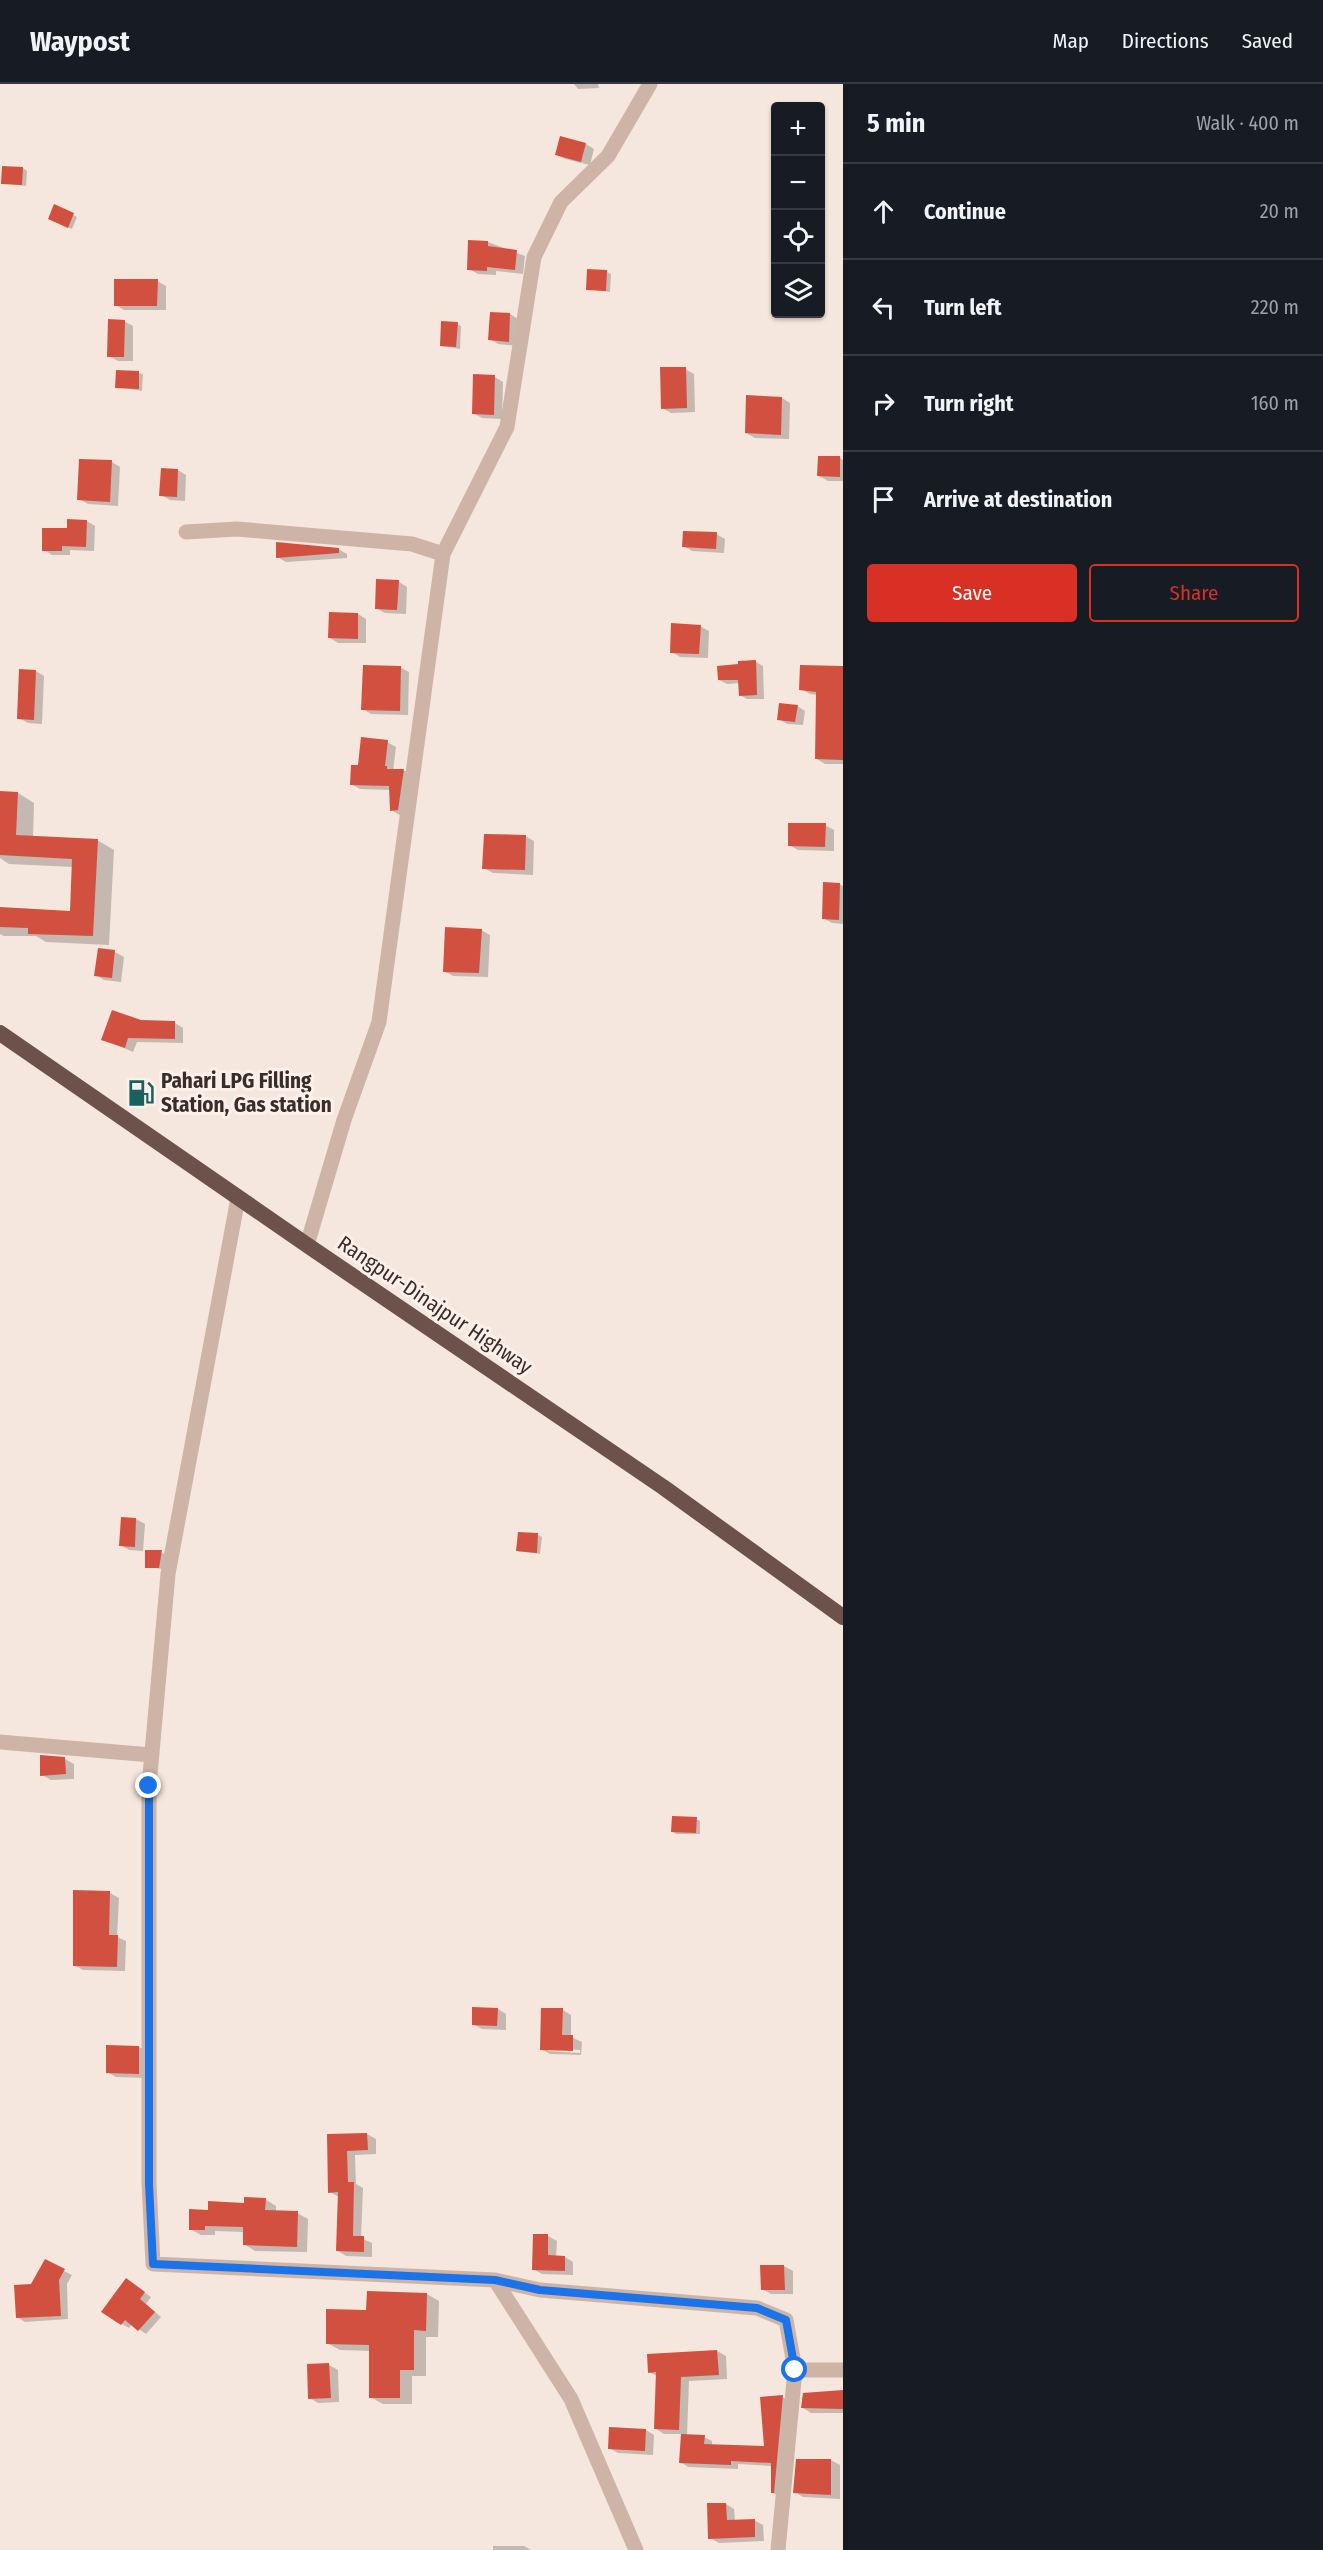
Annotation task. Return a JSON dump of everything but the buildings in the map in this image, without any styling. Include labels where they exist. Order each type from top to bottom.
[{"type":"highway","name":"Rangpur-Dinajpur Highway","points":[[0,1033],[306,1245],[663,1487],[843,1617]]},
{"type":"street","points":[[306,1245],[344,1120],[379,1022],[443,554],[507,427],[534,258],[561,202],[609,156],[650,84]]},
{"type":"street","points":[[186,532],[237,529],[412,544],[443,554]]},
{"type":"street","points":[[238,1198],[168,1574],[151,1755],[149,1786],[149,2184],[153,2264],[495,2280],[540,2290],[757,2308],[786,2320],[795,2370],[778,2550]]},
{"type":"street","points":[[0,1742],[151,1755]]},
{"type":"street","points":[[495,2280],[571,2399],[636,2550]]},
{"type":"street","points":[[795,2370],[843,2370]]},
{"type":"place","name":"Pahari LPG Filling Station, Gas station","points":[[141,1093]]},
{"type":"route","points":[[149,1786],[149,2184],[153,2264],[495,2280],[540,2290],[757,2308],[786,2320],[795,2370]]}]
